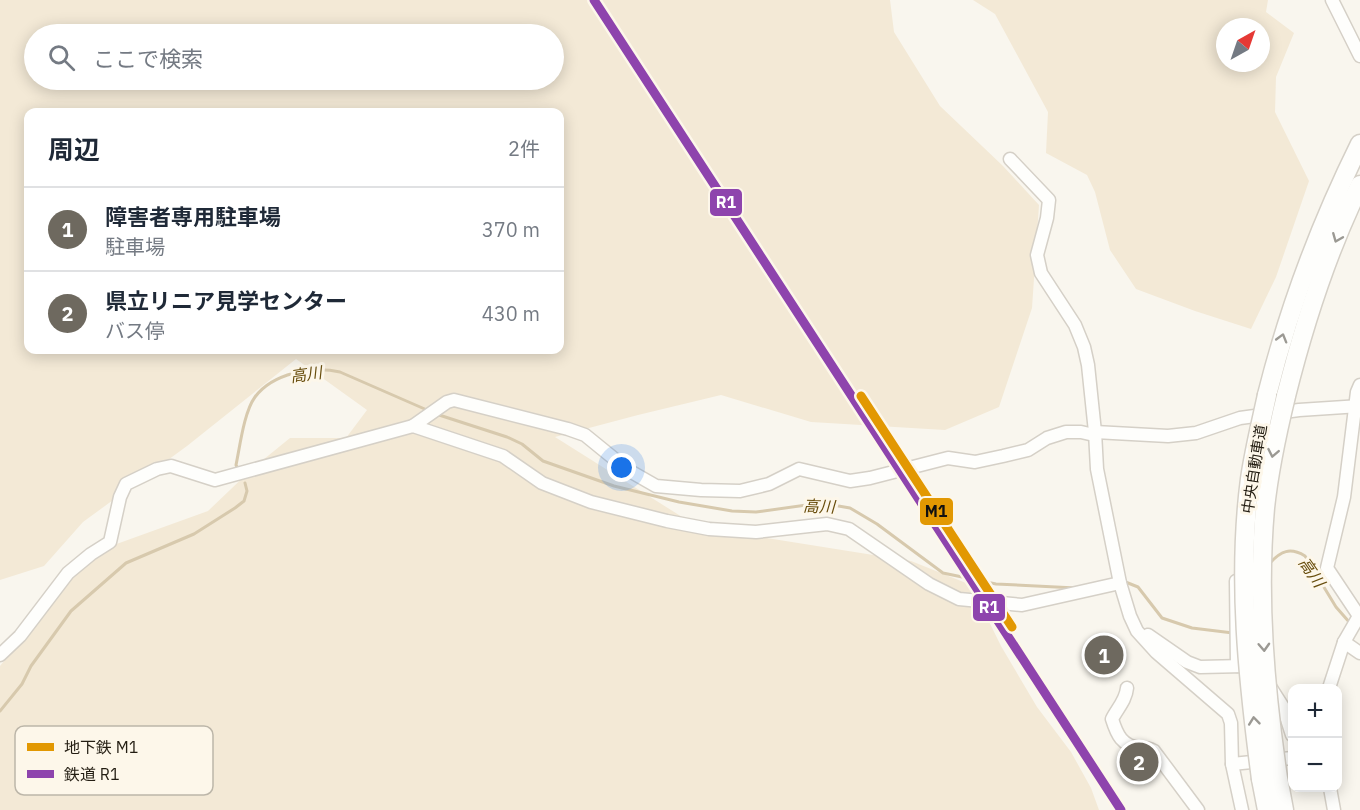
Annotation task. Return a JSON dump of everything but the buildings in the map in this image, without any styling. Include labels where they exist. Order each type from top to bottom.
[{"type":"highway","name":"中央自動車道","points":[[1267,810],[1269,779],[1262,620],[1263,546],[1277,395],[1277,356],[1305,268],[1360,144]]},
{"type":"highway","name":"中央自動車道","points":[[1277,395],[1323,271],[1360,185]]},
{"type":"highway","name":"中央自動車道","points":[[1269,779],[1284,810]]},
{"type":"street","points":[[1332,0],[1360,56]]},
{"type":"street","points":[[1010,159],[1049,200],[1047,218],[1037,255],[1041,273],[1075,325],[1084,347],[1088,365],[1097,470],[1120,583],[1130,616],[1137,631],[1156,652],[1227,714],[1231,723],[1232,764],[1242,810]]},
{"type":"street","points":[[1330,684],[1345,640],[1359,616],[1358,610],[1327,568],[1344,497],[1358,406],[1357,392],[1360,385]]},
{"type":"street","points":[[0,656],[20,636],[68,573],[110,542],[120,497],[126,484],[157,469],[171,466],[215,480],[413,426],[447,402],[454,400],[585,435],[628,470],[656,486],[740,491],[769,484],[799,469],[850,481],[948,458],[975,462],[1028,450],[1047,438],[1066,432],[1177,435],[1196,433],[1240,418],[1299,410],[1358,406]]},
{"type":"street","points":[[1237,666],[1236,562],[1239,509],[1253,416]]},
{"type":"street","points":[[413,426],[503,456],[542,483],[581,499],[667,521],[709,529],[756,532],[827,524],[849,529],[929,584],[959,599],[1022,605],[1120,583]]},
{"type":"street","points":[[1130,616],[1149,635],[1186,662],[1200,667],[1237,666],[1254,669],[1274,691],[1288,722]]},
{"type":"street","points":[[1345,640],[1360,653]]},
{"type":"street","points":[[1127,688],[1126,696],[1112,719],[1117,735],[1131,746],[1150,748],[1198,810]]},
{"type":"street","points":[[1232,764],[1288,758]]},
{"type":"street","points":[[1331,792],[1334,810]]},
{"type":"shaded area","points":[[0,0],[890,0],[894,32],[940,106],[1003,166],[1039,205],[1032,308],[999,407],[945,430],[811,422],[721,395],[555,437],[698,527],[911,561],[971,585],[1001,646],[1037,707],[1071,752],[1091,788],[1099,810],[0,810],[0,666],[26,634],[75,559],[208,511],[253,468],[290,438],[346,438],[367,410],[296,359],[187,446],[83,522],[44,566],[0,580]]},
{"type":"shaded area","points":[[973,0],[1268,0],[1266,12],[1294,33],[1276,77],[1275,112],[1309,181],[1276,277],[1251,329],[1136,289],[1110,250],[1095,192],[1087,175],[1046,153],[1048,112],[995,14]]},
{"type":"waterway","name":"高川","points":[[237,467],[245,420],[251,403],[272,382],[294,373],[317,370],[340,372],[427,410]]},
{"type":"waterway","name":"高川","points":[[436,414],[507,437],[522,444],[543,461],[614,486],[679,502],[732,511],[756,512],[821,503],[850,508],[877,524],[943,573],[996,584],[1076,588]]},
{"type":"waterway","name":"高川","points":[[0,711],[22,684],[31,666],[71,611],[126,563],[194,534],[235,508],[244,501],[247,491],[245,483]]},
{"type":"waterway","name":"高川","points":[[1270,563],[1278,556],[1290,551],[1305,556],[1336,607],[1350,623]]},
{"type":"waterway","name":"高川","points":[[1123,581],[1138,587],[1162,618],[1192,628],[1233,633]]},
{"type":"metro line","name":"M1","points":[[861,396],[1012,627]]},
{"type":"rail line","name":"R1","points":[[594,0],[1121,810]]},
{"type":"place","name":"障害者専用駐車場","points":[[1104,655]]},
{"type":"place","name":"県立リニア見学センター","points":[[1139,762]]}]
